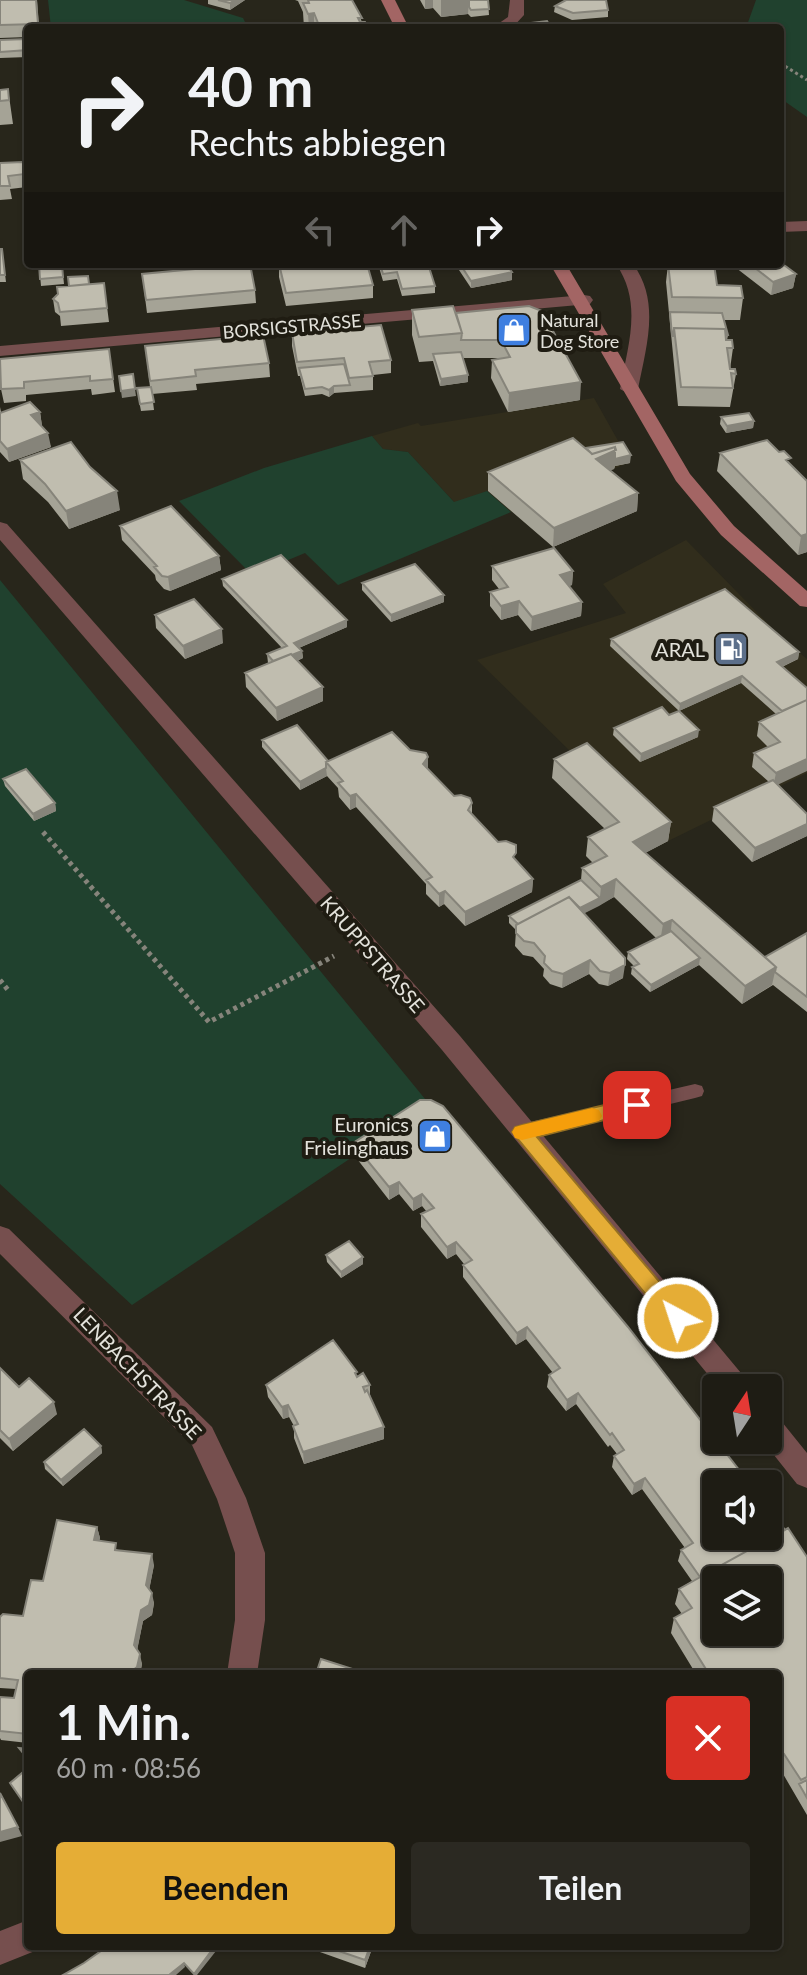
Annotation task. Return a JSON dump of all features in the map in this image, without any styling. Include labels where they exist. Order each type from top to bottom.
[{"type":"main road","points":[[388,0],[400,24]]},
{"type":"main road","points":[[561,268],[584,300],[629,389],[704,505],[807,601]]},
{"type":"street","points":[[508,24],[515,21],[518,13],[517,0]]},
{"type":"street","points":[[784,227],[807,226]]},
{"type":"street","points":[[627,268],[642,302],[629,389]]},
{"type":"street","name":"BORSIGSTRASSE","points":[[0,351],[584,300]]},
{"type":"street","name":"KRUPPSTRASSE","points":[[0,528],[363,941],[724,1374]]},
{"type":"street","name":"LENBACHSTRASSE","points":[[0,1237],[202,1436],[231,1498],[250,1553],[250,1620],[243,1670]]},
{"type":"street","points":[[782,1444],[807,1475]]},
{"type":"street","points":[[0,1948],[24,1939]]},
{"type":"lane","points":[[522,1132],[695,1091]]},
{"type":"path","points":[[784,66],[807,80]]},
{"type":"path","points":[[43,832],[209,1022],[363,941]]},
{"type":"path","points":[[0,980],[8,990]]},
{"type":"shaded area","points":[[594,398],[630,462],[511,512],[487,491],[455,503],[408,452],[383,449],[372,436],[418,423],[421,426]]},
{"type":"shaded area","points":[[686,540],[783,639],[807,659],[807,773],[664,843],[477,660],[626,613],[603,584]]},
{"type":"green space","points":[[48,0],[184,0],[243,18],[246,24],[51,24]]},
{"type":"green space","points":[[756,0],[807,0],[807,117],[784,101],[784,24],[747,24]]},
{"type":"green space","points":[[372,436],[383,449],[408,452],[454,502],[487,491],[511,512],[338,585],[305,553],[252,575],[179,501],[264,468]]},
{"type":"green space","points":[[0,580],[430,1105],[132,1305],[0,1184]]},
{"type":"building","points":[[0,0],[36,0],[38,24],[0,25]]},
{"type":"building","points":[[308,0],[352,0],[362,18],[358,18],[360,22],[366,24],[318,24],[314,13],[308,14],[303,3],[309,3]]},
{"type":"building","points":[[469,0],[488,0],[489,9],[471,10]]},
{"type":"building","points":[[566,0],[606,0],[608,10],[573,13],[555,6]]},
{"type":"building","points":[[24,39],[24,50],[0,52],[0,40]]},
{"type":"building","points":[[8,89],[9,100],[0,101],[0,90]]},
{"type":"building","points":[[23,162],[24,174],[8,176],[10,186],[0,186],[0,163]]},
{"type":"building","points":[[2,249],[5,275],[0,275]]},
{"type":"building","points":[[784,265],[796,274],[773,282],[755,268],[784,268]]},
{"type":"building","points":[[39,268],[62,268],[63,277],[40,279]]},
{"type":"building","points":[[251,268],[255,290],[146,300],[142,274]]},
{"type":"building","points":[[280,268],[368,268],[373,285],[286,293]]},
{"type":"building","points":[[381,268],[429,268],[435,286],[402,289],[397,272],[383,274]]},
{"type":"building","points":[[463,268],[509,268],[512,272],[471,281]]},
{"type":"building","points":[[668,268],[715,268],[717,285],[741,286],[743,298],[672,297]]},
{"type":"building","points":[[88,276],[89,284],[69,286],[68,277]]},
{"type":"building","points":[[104,283],[107,308],[60,312],[58,303],[53,299],[58,294],[57,287]]},
{"type":"building","points":[[453,306],[462,333],[419,337],[412,310]]},
{"type":"building","points":[[529,306],[542,311],[581,382],[509,393],[492,360],[510,357],[501,340],[461,340],[456,313]]},
{"type":"building","points":[[670,312],[722,313],[728,335],[725,329],[674,328],[672,336]]},
{"type":"building","points":[[381,325],[391,360],[369,362],[373,376],[349,378],[344,358],[297,362],[292,333]]},
{"type":"building","points":[[674,328],[725,329],[726,340],[732,340],[733,348],[727,348],[730,369],[735,369],[736,374],[731,373],[733,388],[681,387]]},
{"type":"building","points":[[263,335],[269,363],[195,370],[196,376],[150,381],[145,346]]},
{"type":"building","points":[[109,349],[113,379],[90,381],[90,376],[24,382],[24,388],[1,389],[0,359]]},
{"type":"building","points":[[461,352],[468,375],[441,379],[433,354]]},
{"type":"building","points":[[344,364],[350,385],[334,386],[329,390],[322,387],[305,389],[299,368]]},
{"type":"building","points":[[133,374],[135,389],[121,391],[119,376]]},
{"type":"building","points":[[151,387],[154,402],[140,404],[137,388]]},
{"type":"building","points":[[30,402],[40,412],[31,415],[48,433],[7,449],[0,441],[0,413]]},
{"type":"building","points":[[749,413],[754,421],[727,426],[721,417]]},
{"type":"building","points":[[573,438],[592,454],[615,447],[616,450],[596,459],[638,493],[554,528],[488,472]]},
{"type":"building","points":[[767,440],[791,458],[786,460],[807,481],[807,534],[801,536],[720,453]]},
{"type":"building","points":[[71,442],[90,467],[117,491],[66,511],[45,484],[20,460]]},
{"type":"building","points":[[623,442],[631,455],[615,459],[615,447],[592,454],[586,448]]},
{"type":"building","points":[[171,506],[219,556],[168,577],[162,576],[154,567],[157,566],[120,526]]},
{"type":"building","points":[[554,548],[573,571],[560,575],[582,602],[532,617],[519,601],[501,606],[490,592],[508,587],[492,566]]},
{"type":"building","points":[[281,555],[347,620],[294,643],[302,651],[273,661],[267,654],[287,646],[222,579]]},
{"type":"building","points":[[415,564],[444,595],[391,615],[362,583]]},
{"type":"building","points":[[725,589],[799,652],[777,662],[807,688],[807,700],[782,711],[742,676],[680,704],[611,639]]},
{"type":"building","points":[[194,599],[222,629],[183,646],[155,615]]},
{"type":"building","points":[[291,654],[323,687],[276,708],[245,673]]},
{"type":"building","points":[[807,700],[807,759],[776,773],[754,753],[780,742],[759,722]]},
{"type":"building","points":[[662,707],[669,715],[679,711],[699,730],[641,754],[614,728]]},
{"type":"building","points":[[297,725],[328,761],[326,768],[300,782],[262,740]]},
{"type":"building","points":[[392,732],[410,750],[426,753],[428,757],[423,764],[454,796],[470,798],[472,803],[468,810],[498,842],[516,845],[513,857],[533,879],[465,912],[445,891],[439,894],[426,880],[432,877],[356,794],[350,796],[338,783],[343,781],[326,762]]},
{"type":"building","points":[[587,743],[671,822],[633,842],[776,967],[745,986],[672,920],[663,924],[616,879],[601,887],[582,868],[607,856],[588,837],[619,822],[554,759]]},
{"type":"building","points":[[26,769],[55,803],[33,814],[3,779]]},
{"type":"building","points":[[773,780],[807,814],[807,824],[755,848],[714,807]]},
{"type":"building","points":[[581,880],[600,898],[580,908],[569,897],[518,924],[509,916]]},
{"type":"building","points":[[569,897],[625,958],[625,965],[610,973],[600,971],[590,960],[563,974],[552,971],[544,963],[545,956],[534,943],[524,941],[516,933],[516,925]]},
{"type":"building","points":[[671,931],[700,958],[651,985],[632,967],[639,964],[628,952]]},
{"type":"building","points":[[807,933],[807,997],[775,972],[776,967],[765,957]]},
{"type":"building","points":[[420,1100],[431,1100],[443,1106],[628,1327],[702,1422],[702,1454],[727,1454],[739,1470],[702,1470],[702,1550],[749,1550],[720,1566],[702,1566],[700,1577],[681,1550],[693,1543],[645,1478],[634,1484],[614,1456],[624,1450],[612,1433],[610,1435],[578,1393],[567,1400],[549,1375],[560,1368],[527,1327],[517,1333],[463,1265],[472,1260],[456,1242],[447,1247],[421,1214],[434,1208],[422,1194],[413,1199],[399,1182],[389,1187],[353,1143]]},
{"type":"building","points":[[349,1241],[363,1257],[341,1272],[326,1255]]},
{"type":"building","points":[[333,1340],[357,1372],[357,1377],[363,1373],[370,1385],[363,1387],[384,1427],[303,1452],[293,1426],[298,1424],[288,1405],[282,1407],[266,1385]]},
{"type":"building","points":[[0,1368],[19,1387],[29,1378],[54,1402],[9,1439],[0,1430]]},
{"type":"building","points":[[84,1429],[101,1446],[61,1480],[44,1462]]},
{"type":"building","points":[[57,1520],[97,1527],[94,1540],[116,1543],[115,1550],[152,1554],[146,1585],[152,1593],[149,1605],[141,1610],[134,1645],[140,1654],[137,1667],[133,1670],[24,1670],[24,1734],[0,1731],[0,1697],[14,1698],[18,1680],[0,1678],[0,1617],[3,1614],[23,1616],[31,1580],[43,1581]]},
{"type":"building","points":[[788,1528],[807,1557],[807,1777],[801,1780],[782,1755],[782,1670],[706,1670],[674,1618],[692,1608],[679,1589],[702,1576],[702,1646],[782,1646],[782,1566],[720,1566],[749,1550],[782,1550],[782,1531]]},
{"type":"building","points":[[321,1659],[355,1670],[317,1670]]},
{"type":"building","points":[[24,1771],[24,1803],[10,1783]]},
{"type":"building","points":[[807,1780],[807,1798],[799,1784]]},
{"type":"building","points":[[0,1793],[18,1827],[0,1832]]},
{"type":"building","points":[[102,1950],[212,1950],[194,1974],[184,1963],[169,1975],[63,1975]]},
{"type":"building","points":[[336,1950],[369,1950],[365,1960]]},
{"type":"slow traffic","points":[[522,1132],[592,1116]]},
{"type":"place","name":"Natural Dog Store","points":[[514,330]]},
{"type":"place","name":"ARAL","points":[[731,649]]},
{"type":"place","name":"Euronics Frielinghaus","points":[[435,1136]]},
{"type":"route","points":[[637,1105],[522,1132],[678,1318]]}]
